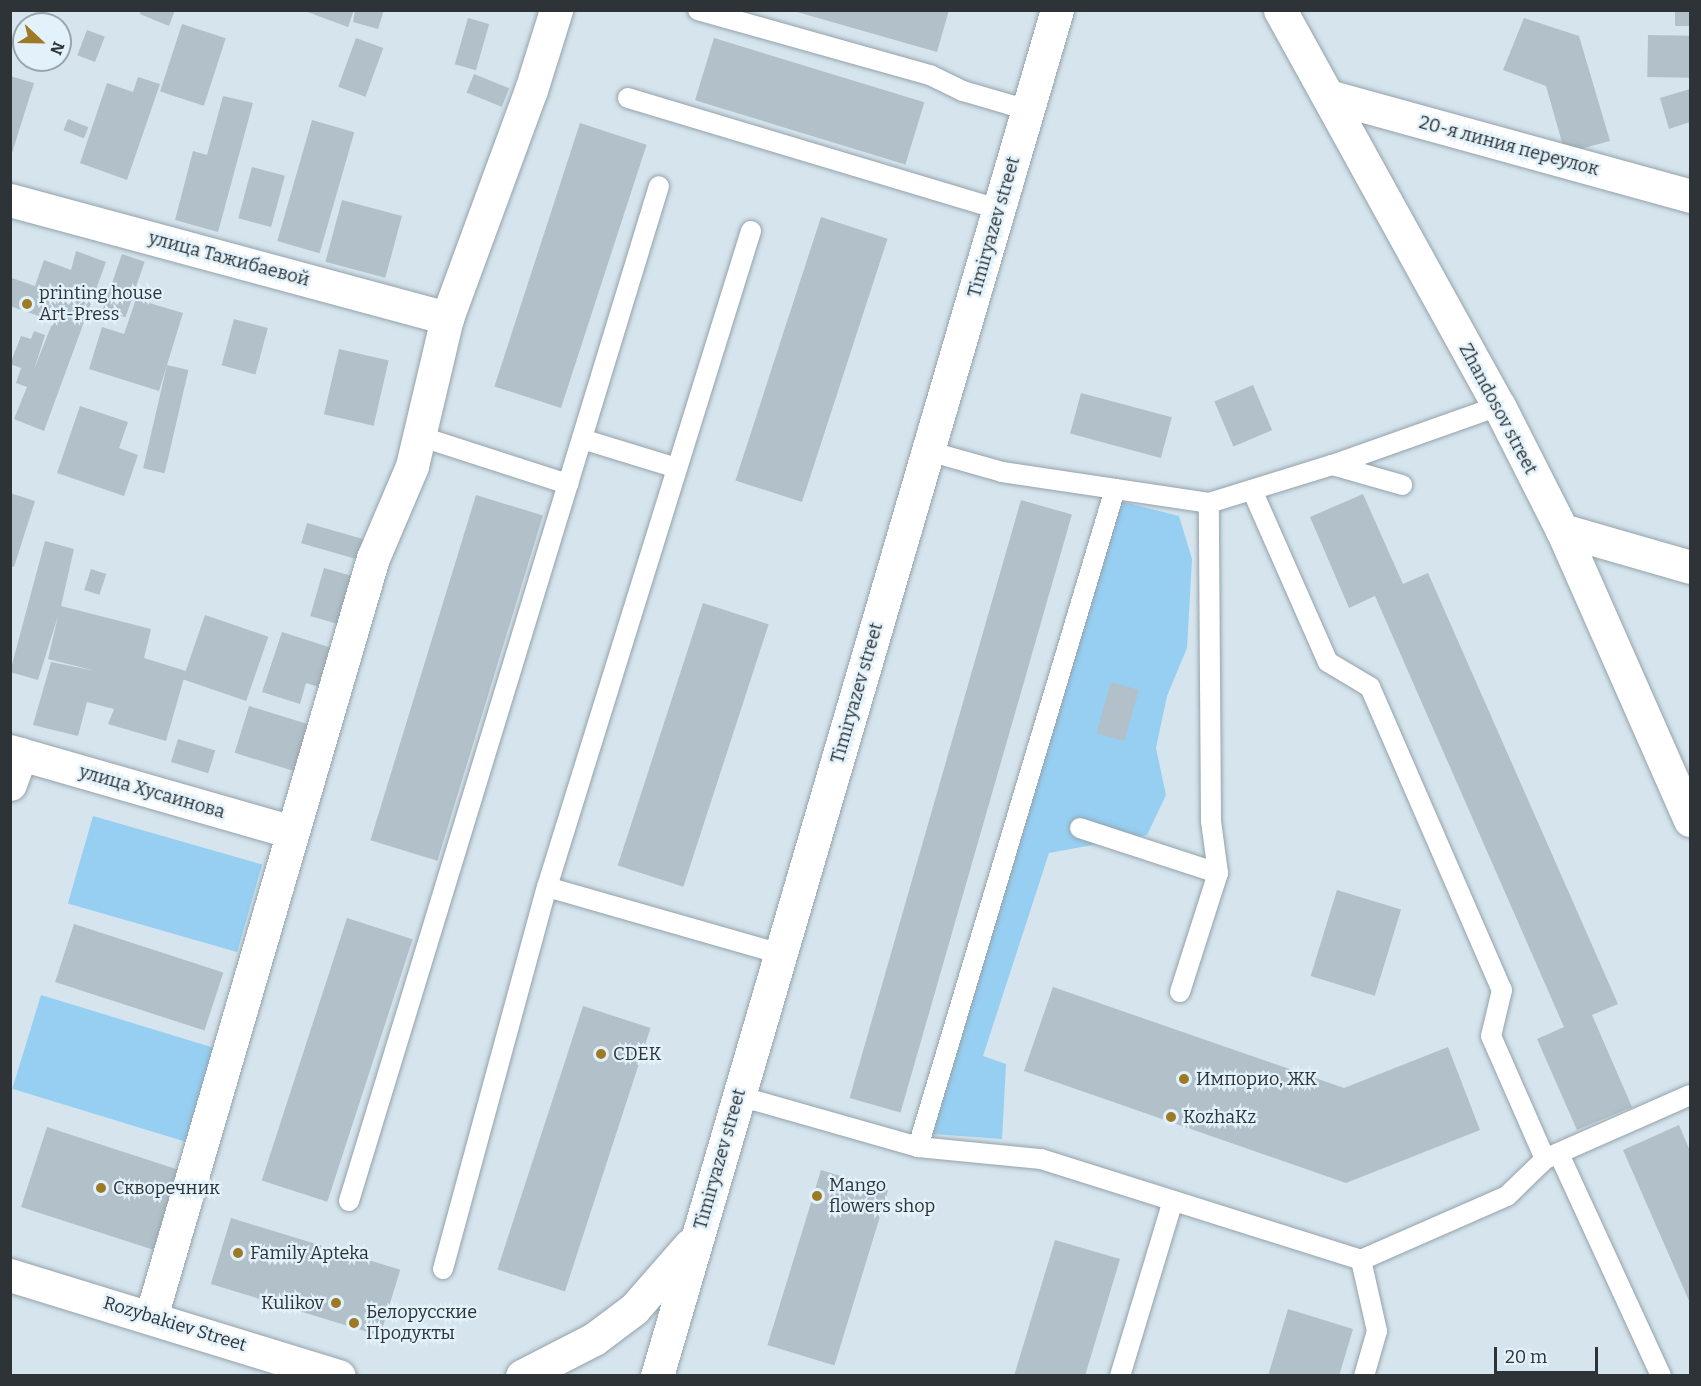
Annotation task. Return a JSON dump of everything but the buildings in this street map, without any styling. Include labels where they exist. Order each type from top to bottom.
[{"type":"main road","points":[[151,1317],[373,558],[412,466],[447,318],[531,90],[556,10]]},
{"type":"main road","name":"Timiryazev street","points":[[657,1376],[1057,10]]},
{"type":"main road","name":"Zhandosov street","points":[[1280,10],[1499,406],[1562,530],[1690,820]]},
{"type":"main road","name":"20-я линия переулок","points":[[1328,96],[1690,196]]},
{"type":"main road","name":"улица Тажибаевой","points":[[10,200],[447,318]]},
{"type":"main road","points":[[1562,530],[1690,567]]},
{"type":"main road","name":"улица Хусаинова","points":[[14,763],[293,832]]},
{"type":"main road","points":[[522,1376],[594,1338],[634,1309],[698,1237]]},
{"type":"main road","name":"Rozybakiev Street","points":[[10,1275],[339,1376]]},
{"type":"lane","points":[[698,10],[930,75],[963,91],[1028,110]]},
{"type":"lane","points":[[628,98],[999,209]]},
{"type":"lane","points":[[349,1201],[659,186]]},
{"type":"lane","points":[[444,1269],[547,887],[751,231]]},
{"type":"lane","points":[[928,451],[1002,472],[1209,503],[1332,465],[1499,406]]},
{"type":"lane","points":[[419,436],[568,484]]},
{"type":"lane","points":[[582,439],[677,468]]},
{"type":"lane","points":[[1332,465],[1402,485]]},
{"type":"lane","points":[[918,1147],[1114,489]]},
{"type":"lane","points":[[1252,490],[1328,662],[1370,687],[1502,990],[1491,1036],[1661,1376]]},
{"type":"lane","points":[[1180,992],[1218,873],[1211,821],[1209,503]]},
{"type":"lane","points":[[1080,828],[1218,873]]},
{"type":"lane","points":[[547,887],[781,954]]},
{"type":"lane","points":[[739,1096],[918,1147],[1041,1159],[1361,1260],[1507,1196],[1552,1156],[1690,1095]]},
{"type":"lane","points":[[1120,1376],[1173,1201]]},
{"type":"lane","points":[[1361,1260],[1377,1331],[1364,1376]]},
{"type":"shaded area","points":[[1111,499],[1179,516],[1192,559],[1187,648],[1167,696],[1156,748],[1166,795],[1147,835],[1049,853],[983,1056],[1006,1064],[1002,1139],[933,1134],[924,1129]]},
{"type":"shaded area","points":[[93,816],[262,865],[237,952],[68,903]]},
{"type":"shaded area","points":[[41,995],[215,1048],[186,1142],[12,1089]]},
{"type":"place","name":"printing house Art-Press","points":[[27,304]]},
{"type":"place","name":"CDEK","points":[[601,1054]]},
{"type":"place","name":"Импорио, ЖК","points":[[1184,1079]]},
{"type":"place","name":"KozhaKz","points":[[1171,1117]]},
{"type":"place","name":"Скворечник","points":[[101,1188]]},
{"type":"place","name":"Mango flowers shop","points":[[817,1196]]},
{"type":"place","name":"Family Apteka","points":[[238,1253]]},
{"type":"place","name":"Kulikov","points":[[336,1303]]},
{"type":"place","name":"Белорусские Продукты","points":[[354,1323]]}]
